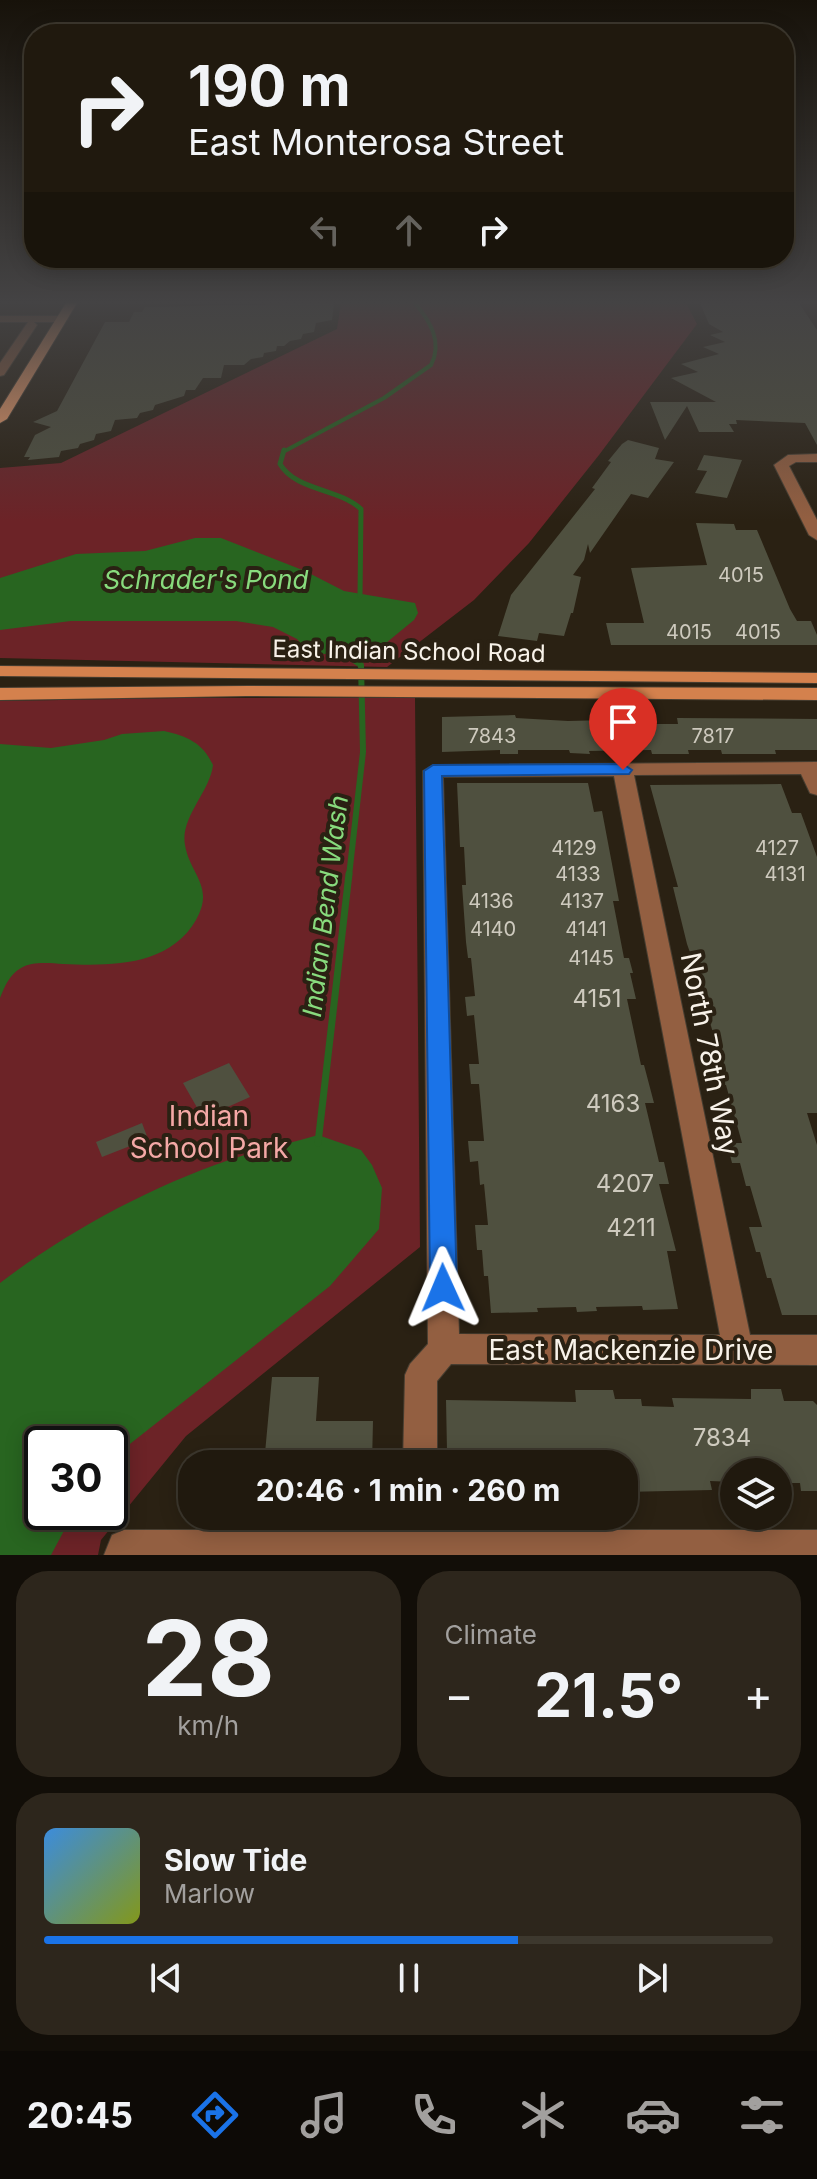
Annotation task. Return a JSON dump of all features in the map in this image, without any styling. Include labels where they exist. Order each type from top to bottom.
[{"type":"main road","points":[[0,418],[27,376]]},
{"type":"main road","name":"East Indian School Road","points":[[0,671],[305,682],[817,694]]},
{"type":"main road","name":"East Indian School Road","points":[[386,683],[817,678]]},
{"type":"main road","name":"East Indian School Road","points":[[0,694],[305,682]]},
{"type":"street","points":[[817,458],[784,461],[781,465],[817,535]]},
{"type":"street","points":[[420,1450],[421,1375],[444,1349],[433,771],[813,769],[817,789]]},
{"type":"street","name":"North 78th Way","points":[[623,770],[738,1350]]},
{"type":"street","name":"East Mackenzie Drive","points":[[444,1349],[817,1350]]},
{"type":"street","points":[[434,1530],[446,1551]]},
{"type":"street","points":[[123,1551],[817,1547]]},
{"type":"green space","points":[[241,376],[658,376],[529,543],[474,600],[387,667],[0,658],[0,468],[61,463]]},
{"type":"green space","name":"Indian School Park","points":[[415,698],[420,1247],[186,1436],[128,1507],[128,1426],[24,1426],[24,1530],[109,1530],[101,1540],[98,1555],[0,1555],[0,701]]},
{"type":"water","name":"Schrader's Pond","points":[[195,538],[221,538],[305,571],[344,591],[415,603],[418,613],[386,643],[364,652],[324,654],[308,651],[297,639],[273,627],[236,621],[71,621],[0,630],[0,578],[76,554],[145,551]]},
{"type":"water","points":[[164,731],[193,742],[213,765],[185,835],[188,855],[202,889],[203,898],[196,920],[170,947],[137,960],[99,965],[30,964],[10,977],[0,998],[0,744],[51,748],[104,740],[122,734]]},
{"type":"water","points":[[318,1135],[361,1150],[382,1188],[379,1229],[330,1286],[128,1445],[128,1426],[24,1426],[24,1530],[64,1530],[51,1555],[0,1555],[0,1283],[110,1212],[199,1171]]},
{"type":"building","points":[[76,376],[222,376],[203,378],[195,390],[186,390],[184,396],[155,405],[153,410],[140,413],[137,418],[115,420],[111,431],[96,434],[94,440],[80,444],[78,448],[61,451],[59,457],[28,460],[30,457],[24,457],[35,435],[51,427],[33,422],[57,411]]},
{"type":"building","points":[[817,376],[817,445],[805,423],[736,420],[737,424],[729,424],[734,432],[699,432],[687,406],[665,440],[650,402],[716,402],[671,378]]},
{"type":"building","points":[[628,440],[659,448],[655,459],[674,462],[648,498],[631,494],[590,553],[588,544],[584,560],[573,575],[581,577],[564,636],[539,633],[537,641],[498,636],[511,595],[595,489],[592,488],[611,462],[608,461]]},
{"type":"building","points":[[704,455],[742,460],[727,498],[695,493],[707,471],[697,470]]},
{"type":"building","points":[[696,523],[734,524],[736,530],[757,530],[790,609],[797,621],[811,621],[817,635],[817,645],[611,645],[606,623],[644,623],[631,568],[707,565]]},
{"type":"building","points":[[515,715],[516,718],[568,721],[646,719],[647,724],[678,724],[677,718],[817,719],[817,750],[775,750],[776,754],[722,754],[721,750],[688,750],[689,754],[652,754],[651,750],[589,751],[590,754],[570,753],[569,750],[518,750],[518,754],[500,754],[500,750],[442,752],[442,717]]},
{"type":"building","points":[[457,783],[588,783],[594,812],[602,811],[619,901],[613,901],[624,958],[629,958],[633,973],[630,973],[636,999],[627,999],[641,1065],[644,1065],[654,1103],[645,1103],[659,1162],[664,1162],[669,1184],[659,1184],[676,1251],[667,1251],[678,1309],[596,1307],[597,1311],[577,1312],[576,1307],[491,1313],[488,1276],[484,1276],[482,1250],[477,1250],[475,1225],[488,1225],[484,1184],[480,1185],[478,1161],[470,1162],[468,1141],[484,1141],[479,1084],[471,1084],[469,1064],[479,1064],[474,1015],[467,1016],[465,997],[475,996],[466,942],[462,885],[466,885],[464,847],[460,847]]},
{"type":"building","points":[[781,784],[792,813],[801,813],[817,857],[817,1113],[807,1113],[817,1145],[817,1315],[782,1315],[771,1278],[767,1278],[760,1252],[756,1252],[749,1227],[762,1227],[740,1163],[732,1163],[727,1143],[742,1143],[726,1085],[718,1085],[713,1066],[723,1066],[708,1016],[702,1017],[697,998],[707,997],[696,960],[693,961],[687,944],[673,887],[678,887],[650,785]]},
{"type":"building","points":[[229,1063],[250,1097],[203,1118],[183,1083]]},
{"type":"building","points":[[142,1123],[148,1139],[102,1157],[96,1142]]},
{"type":"building","points":[[272,1377],[319,1377],[316,1421],[373,1421],[372,1450],[265,1450]]},
{"type":"building","points":[[751,1389],[781,1389],[784,1401],[813,1401],[817,1405],[817,1491],[801,1491],[800,1483],[792,1483],[792,1458],[720,1458],[720,1481],[710,1481],[712,1490],[638,1492],[638,1450],[447,1450],[446,1400],[576,1402],[575,1390],[613,1390],[615,1399],[641,1399],[642,1406],[674,1407],[672,1398],[751,1399]]},
{"type":"waterway","name":"Indian Bend Wash","points":[[284,452],[384,398],[416,376]]},
{"type":"waterway","name":"Indian Bend Wash","points":[[284,452],[280,464],[287,473],[361,509],[360,596]]},
{"type":"waterway","name":"Indian Bend Wash","points":[[346,646],[344,653],[361,665],[363,752],[349,876]]},
{"type":"waterway","name":"Indian Bend Wash","points":[[318,1143],[349,874]]},
{"type":"route","points":[[443,1288],[433,771],[623,770]]}]
